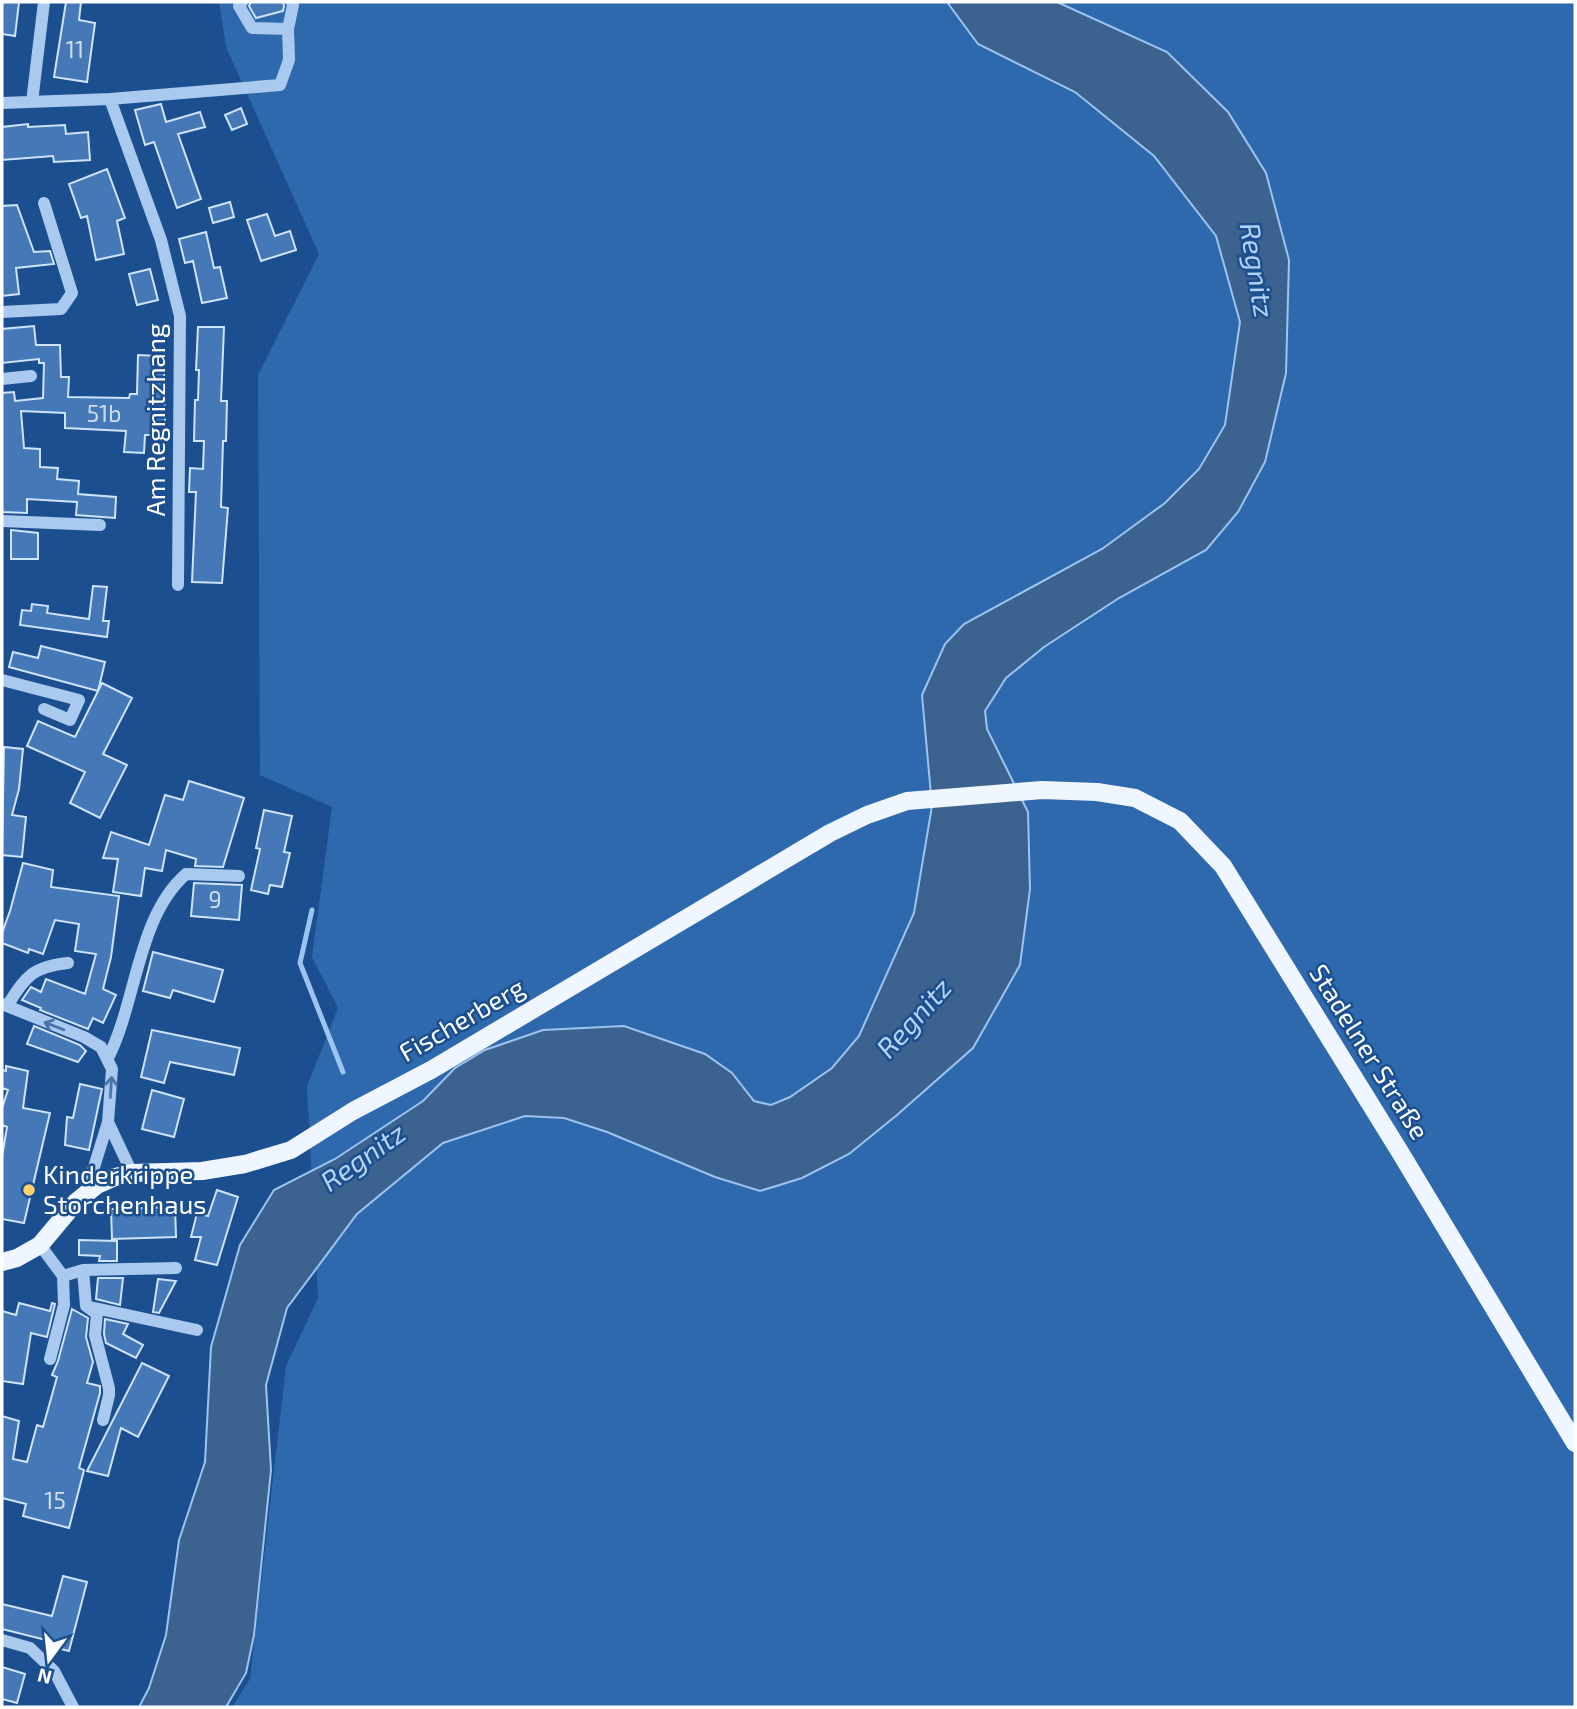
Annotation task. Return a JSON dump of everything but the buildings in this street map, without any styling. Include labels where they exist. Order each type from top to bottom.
[{"type":"main road","name":"Stadelner Straße","points":[[908,801],[1042,790],[1097,792],[1135,798],[1180,821],[1223,866],[1400,1152],[1575,1443]]},
{"type":"main road","name":"Fischerberg","points":[[2,1262],[17,1258],[40,1245],[76,1202],[97,1185],[132,1173],[202,1171],[245,1164],[291,1150],[353,1111],[431,1070],[830,833],[867,815],[908,801]]},
{"type":"street","points":[[32,102],[44,2]]},
{"type":"street","points":[[242,2],[239,6],[252,28],[288,29]]},
{"type":"street","points":[[2,103],[110,99],[280,85],[289,60],[288,29],[292,2]]},
{"type":"street","name":"Am Regnitzhang","points":[[110,99],[161,240],[180,316],[178,585]]},
{"type":"street","points":[[2,312],[61,309],[72,293],[44,203]]},
{"type":"street","points":[[2,379],[31,376]]},
{"type":"street","points":[[2,520],[100,525]]},
{"type":"street","points":[[2,680],[79,700],[70,720],[44,709]]},
{"type":"street","points":[[108,1058],[124,1020],[157,914],[168,892],[186,874],[239,876]]},
{"type":"street","points":[[68,962],[47,965],[26,977],[4,1005],[84,1037],[101,1047],[108,1058],[112,1069],[108,1122],[86,1194]]},
{"type":"street","points":[[108,1122],[132,1173]]},
{"type":"street","points":[[40,1245],[63,1276],[64,1305],[50,1359]]},
{"type":"street","points":[[63,1276],[83,1270],[176,1268]]},
{"type":"street","points":[[83,1270],[86,1307]]},
{"type":"street","points":[[86,1307],[197,1330]]},
{"type":"street","points":[[86,1307],[97,1314],[95,1335],[109,1388],[110,1395],[103,1420]]},
{"type":"street","points":[[2,1640],[30,1648],[54,1671],[73,1707]]},
{"type":"shaded area","points":[[219,2],[1575,2],[1575,1707],[232,1707],[250,1679],[286,1366],[318,1298],[307,1086],[338,1008],[312,957],[332,807],[260,775],[258,375],[319,254],[226,47]]},
{"type":"water","name":"Regnitz","points":[[947,2],[1057,2],[1167,52],[1228,112],[1266,173],[1289,260],[1286,373],[1265,462],[1238,512],[1206,550],[1119,598],[1044,647],[1006,678],[985,711],[987,729],[1028,812],[1030,889],[1020,965],[973,1048],[849,1154],[802,1178],[760,1191],[715,1177],[607,1132],[564,1118],[525,1116],[443,1143],[357,1214],[287,1308],[266,1385],[271,1470],[254,1635],[246,1673],[226,1707],[139,1707],[149,1688],[166,1635],[179,1540],[205,1462],[211,1347],[240,1245],[274,1190],[335,1159],[423,1101],[455,1068],[485,1050],[543,1030],[624,1026],[705,1054],[732,1073],[754,1101],[771,1105],[790,1097],[832,1068],[859,1036],[914,913],[932,806],[922,695],[945,644],[964,624],[1102,549],[1165,503],[1199,469],[1225,425],[1240,322],[1216,236],[1154,156],[1075,92],[978,44]]},
{"type":"waterway","points":[[312,910],[300,963],[343,1072]]},
{"type":"place","name":"Kinderkrippe Storchenhaus","points":[[29,1190]]}]
